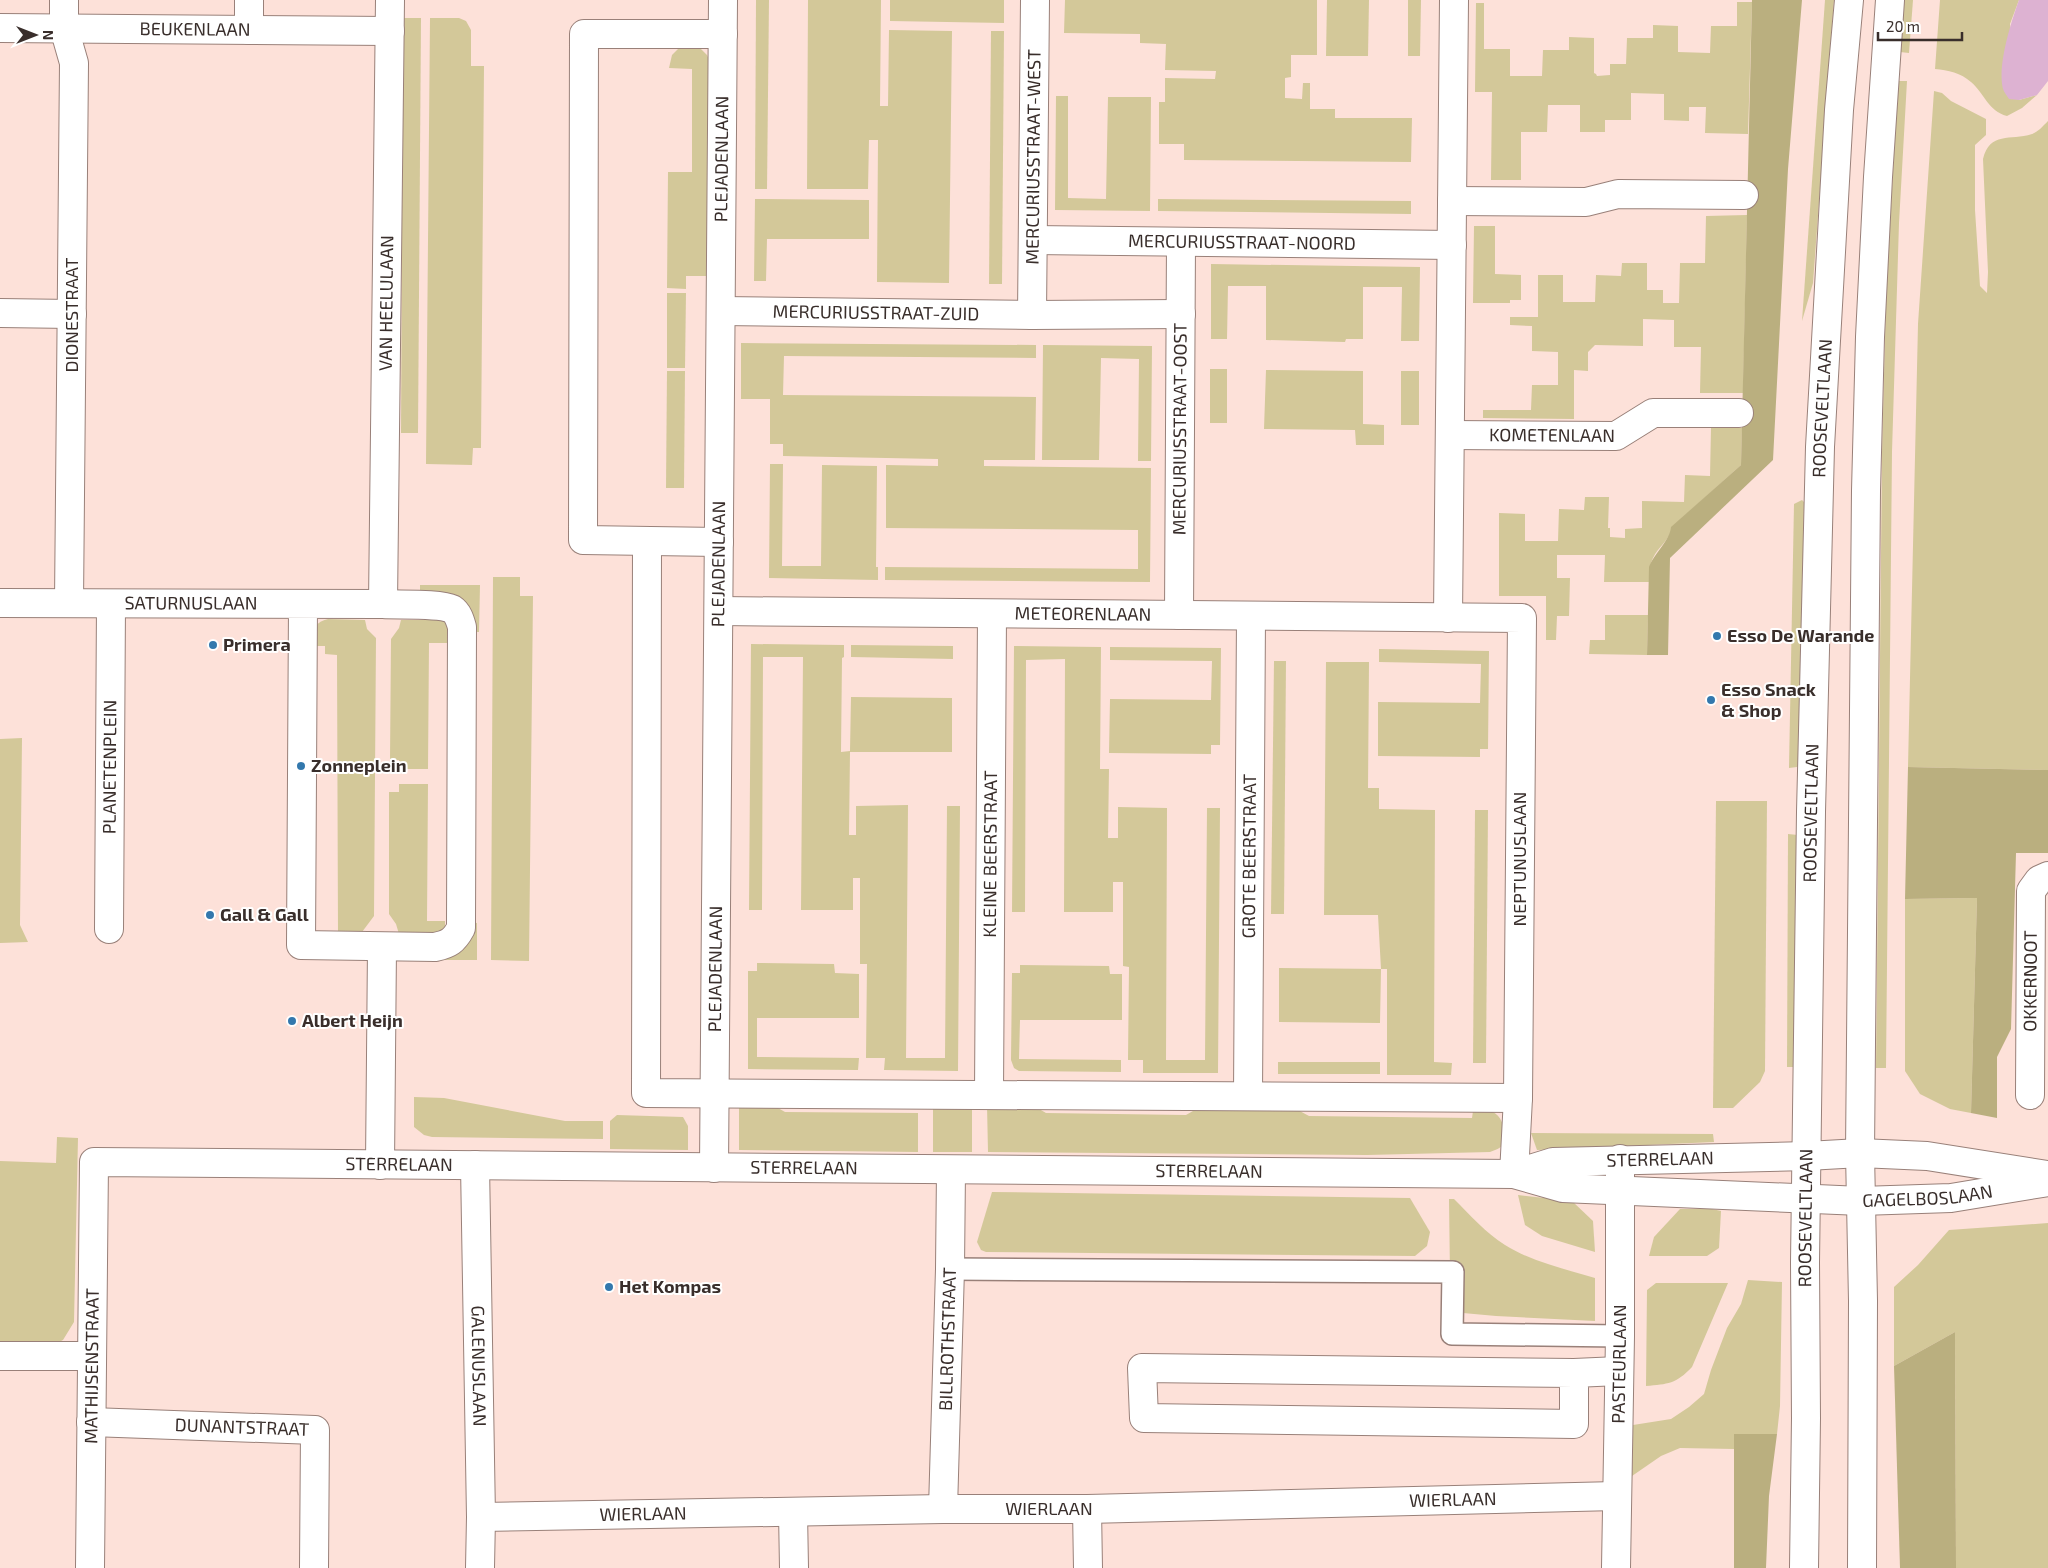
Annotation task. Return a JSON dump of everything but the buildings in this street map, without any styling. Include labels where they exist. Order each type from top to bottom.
[{"type":"street","name":"DIONESTRAAT","points":[[64,0],[64,28],[74,63],[70,603]]},
{"type":"street","points":[[248,30],[249,0]]},
{"type":"street","name":"VAN HEELULAAN","points":[[383,604],[390,0]]},
{"type":"street","name":"PLEJADENLAAN","points":[[714,1168],[723,0]]},
{"type":"street","name":"MERCURIUSSTRAAT-WEST","points":[[1032,315],[1035,0]]},
{"type":"street","points":[[1448,618],[1454,0]]},
{"type":"street","name":"ROOSEVELTLAAN","points":[[1804,1568],[1811,812],[1820,447],[1838,119],[1849,0]]},
{"type":"street","points":[[1862,1568],[1863,1301],[1860,1153],[1866,501],[1870,337],[1890,0]]},
{"type":"street","name":"BEUKENLAAN","points":[[0,28],[390,31]]},
{"type":"street","points":[[719,542],[583,540],[584,34],[723,34]]},
{"type":"street","points":[[1452,200],[1586,202],[1618,194],[1744,195]]},
{"type":"street","name":"MERCURIUSSTRAAT-NOORD","points":[[1032,240],[1452,244]]},
{"type":"street","name":"MERCURIUSSTRAAT-OOST","points":[[1179,616],[1181,242]]},
{"type":"street","name":"MERCURIUSSTRAAT-ZUID","points":[[721,311],[1032,315],[1181,314]]},
{"type":"street","points":[[0,314],[72,314]]},
{"type":"street","name":"KOMETENLAAN","points":[[1450,435],[1616,436],[1653,413],[1739,413]]},
{"type":"street","points":[[647,541],[646,1093],[1518,1098]]},
{"type":"street","name":"SATURNUSLAAN","points":[[0,603],[383,604]]},
{"type":"street","name":"PLANETENPLEIN","points":[[109,929],[111,604]]},
{"type":"street","points":[[303,605],[301,945],[435,947],[446,945],[454,940],[461,928],[462,626],[458,614],[452,609],[442,606],[383,604]]},
{"type":"street","name":"METEORENLAAN","points":[[719,611],[1448,618]]},
{"type":"street","name":"KLEINE BEERSTRAAT","points":[[989,1094],[992,614]]},
{"type":"street","name":"GROTE BEERSTRAAT","points":[[1248,1096],[1251,616]]},
{"type":"street","name":"NEPTUNUSLAAN","points":[[1448,618],[1522,618],[1518,1098],[1514,1174]]},
{"type":"street","name":"OKKERNOOT","points":[[2030,1095],[2030,892],[2039,880],[2048,876]]},
{"type":"street","points":[[380,1165],[382,946]]},
{"type":"street","name":"GAGELBOSLAAN","points":[[1807,1156],[1860,1153],[1926,1156],[2048,1176]]},
{"type":"street","name":"STERRELAAN","points":[[1514,1174],[1554,1162],[1807,1156]]},
{"type":"street","name":"PASTEURLAAN","points":[[1616,1568],[1620,1336],[1620,1159]]},
{"type":"street","name":"STERRELAAN","points":[[94,1162],[1514,1174],[1563,1188],[1806,1197]]},
{"type":"street","name":"MATHIJSENSTRAAT","points":[[90,1568],[94,1162]]},
{"type":"street","name":"GALENUSLAAN","points":[[475,1166],[481,1518],[480,1568]]},
{"type":"street","name":"BILLROTHSTRAAT","points":[[942,1509],[950,1268],[951,1170]]},
{"type":"street","name":"GAGELBOSLAAN","points":[[1806,1197],[1861,1201],[1951,1198],[2048,1182]]},
{"type":"street","points":[[950,1268],[1453,1272],[1452,1334],[1620,1336]]},
{"type":"street","points":[[0,1356],[92,1356]]},
{"type":"street","points":[[1574,1373],[1574,1424],[1144,1418],[1142,1368],[1574,1373],[1619,1371]]},
{"type":"street","name":"DUNANTSTRAAT","points":[[91,1422],[315,1430],[314,1568]]},
{"type":"street","name":"WIERLAAN","points":[[481,1518],[942,1509],[1087,1509],[1616,1496]]},
{"type":"street","points":[[1087,1509],[1088,1568]]},
{"type":"street","points":[[793,1512],[794,1568]]},
{"type":"shaded area","points":[[756,0],[769,0],[767,189],[755,189]]},
{"type":"shaded area","points":[[808,0],[881,0],[880,106],[888,106],[889,30],[952,31],[949,283],[877,282],[878,140],[869,140],[868,189],[807,189]]},
{"type":"shaded area","points":[[890,0],[1004,0],[1004,23],[890,21]]},
{"type":"shaded area","points":[[1065,0],[1317,0],[1317,55],[1291,55],[1291,77],[1285,78],[1285,98],[1302,99],[1303,83],[1310,83],[1310,109],[1335,109],[1335,118],[1412,118],[1411,162],[1184,160],[1184,144],[1159,144],[1159,102],[1165,102],[1165,78],[1215,79],[1216,71],[1165,70],[1166,44],[1140,43],[1140,34],[1064,33]]},
{"type":"shaded area","points":[[1327,0],[1369,0],[1368,56],[1326,56]]},
{"type":"shaded area","points":[[1408,0],[1421,0],[1420,56],[1408,56]]},
{"type":"shaded area","points":[[1752,0],[1802,0],[1788,169],[1773,460],[1670,558],[1668,655],[1647,655],[1649,567],[1651,562],[1668,537],[1671,527],[1741,465]]},
{"type":"shaded area","points":[[1825,0],[1834,0],[1813,283],[1802,321]]},
{"type":"shaded area","points":[[1903,0],[1913,0],[1909,53],[1900,52]]},
{"type":"shaded area","points":[[1940,0],[2019,0],[2010,24],[2019,100],[2037,95],[2022,108],[2007,116],[1995,110],[1976,87],[1963,76],[1954,72],[1935,69]]},
{"type":"shaded area","points":[[2019,0],[2048,0],[2048,81],[2037,95],[2019,100],[2009,99],[2003,89],[2002,68],[2012,20]]},
{"type":"shaded area","points":[[1737,2],[1752,2],[1748,134],[1705,133],[1706,107],[1689,107],[1689,121],[1664,120],[1664,94],[1631,93],[1631,120],[1605,120],[1605,132],[1580,132],[1580,105],[1548,105],[1547,132],[1521,132],[1521,180],[1491,180],[1492,92],[1475,92],[1476,3],[1484,3],[1484,49],[1510,49],[1510,76],[1542,76],[1543,50],[1569,50],[1569,37],[1594,38],[1594,73],[1597,76],[1610,75],[1610,64],[1626,64],[1627,38],[1653,38],[1653,25],[1678,26],[1678,52],[1710,53],[1711,26],[1737,26]]},
{"type":"shaded area","points":[[403,18],[421,18],[418,433],[401,433]]},
{"type":"shaded area","points":[[430,18],[459,18],[466,21],[471,30],[471,66],[484,66],[481,448],[473,448],[472,465],[426,464]]},
{"type":"shaded area","points":[[991,31],[1004,31],[1002,284],[989,284]]},
{"type":"shaded area","points":[[680,47],[700,48],[707,55],[710,62],[709,276],[686,276],[686,289],[667,288],[668,172],[692,172],[692,69],[669,68],[672,55]]},
{"type":"shaded area","points":[[1898,81],[1907,81],[1899,223],[1892,452],[1886,1068],[1876,1068],[1882,452],[1886,298]]},
{"type":"shaded area","points":[[1934,91],[1942,93],[1951,101],[1986,119],[1986,135],[1975,145],[1975,210],[1980,286],[1987,293],[1988,272],[1983,159],[1986,150],[1996,141],[2032,134],[2048,121],[2048,770],[1908,767],[1918,324]]},
{"type":"shaded area","points":[[1056,96],[1068,96],[1068,198],[1106,199],[1108,97],[1151,97],[1150,211],[1055,210]]},
{"type":"shaded area","points":[[755,199],[869,200],[869,239],[767,239],[766,281],[754,281]]},
{"type":"shaded area","points":[[1158,199],[1411,201],[1411,214],[1158,211]]},
{"type":"shaded area","points":[[1747,215],[1743,393],[1700,393],[1701,347],[1674,347],[1674,320],[1643,319],[1643,346],[1595,345],[1588,352],[1588,371],[1574,370],[1574,419],[1483,418],[1483,410],[1531,410],[1532,385],[1558,385],[1558,352],[1532,351],[1532,326],[1510,325],[1510,317],[1538,317],[1538,275],[1563,275],[1563,302],[1595,302],[1596,275],[1621,276],[1622,263],[1647,263],[1647,290],[1663,290],[1663,303],[1679,303],[1680,263],[1705,263],[1706,216]]},
{"type":"shaded area","points":[[1474,226],[1495,226],[1495,274],[1521,275],[1521,300],[1510,300],[1510,303],[1473,303]]},
{"type":"shaded area","points":[[1211,264],[1420,267],[1419,341],[1401,341],[1402,287],[1363,287],[1363,339],[1346,339],[1345,342],[1266,340],[1266,286],[1228,286],[1227,339],[1211,339]]},
{"type":"shaded area","points":[[667,293],[686,293],[685,368],[667,368]]},
{"type":"shaded area","points":[[741,343],[1036,345],[1036,358],[784,356],[783,395],[1036,397],[1035,460],[984,460],[984,466],[1151,468],[1150,582],[885,580],[885,567],[1138,569],[1138,530],[886,528],[886,465],[938,466],[938,459],[783,456],[783,444],[770,444],[770,399],[741,399]]},
{"type":"shaded area","points":[[1043,345],[1152,346],[1151,461],[1138,461],[1139,359],[1101,358],[1099,460],[1042,460]]},
{"type":"shaded area","points":[[1210,369],[1227,369],[1227,423],[1210,423]]},
{"type":"shaded area","points":[[1266,370],[1363,371],[1363,424],[1384,425],[1384,445],[1356,445],[1355,430],[1264,429]]},
{"type":"shaded area","points":[[667,371],[685,371],[684,488],[666,488]]},
{"type":"shaded area","points":[[1401,371],[1419,371],[1419,425],[1401,425]]},
{"type":"shaded area","points":[[1711,428],[1742,428],[1741,465],[1672,527],[1669,536],[1652,561],[1649,582],[1604,582],[1605,555],[1557,555],[1557,578],[1570,578],[1569,616],[1557,616],[1556,640],[1546,640],[1546,596],[1499,596],[1499,513],[1525,514],[1525,541],[1558,541],[1559,509],[1584,510],[1585,497],[1609,497],[1608,528],[1610,528],[1610,537],[1625,538],[1625,529],[1642,528],[1642,501],[1684,502],[1685,475],[1710,476]]},
{"type":"shaded area","points":[[770,464],[783,464],[782,566],[821,566],[822,465],[877,466],[876,567],[878,567],[878,580],[769,578]]},
{"type":"shaded area","points":[[1802,500],[1804,502],[1799,765],[1789,768],[1794,504]]},
{"type":"shaded area","points":[[493,577],[520,577],[520,596],[533,596],[529,961],[491,960]]},
{"type":"shaded area","points":[[420,585],[480,585],[479,632],[473,632],[420,594]]},
{"type":"shaded area","points":[[1605,615],[1648,615],[1647,655],[1589,654],[1590,640],[1605,640]]},
{"type":"shaded area","points":[[328,619],[365,620],[367,629],[376,638],[374,916],[362,932],[338,933],[337,655],[325,654],[325,646],[317,646],[317,640],[311,640],[316,626]]},
{"type":"shaded area","points":[[401,620],[443,620],[448,623],[454,643],[429,643],[428,769],[399,769],[399,760],[390,760],[391,639],[399,628]]},
{"type":"shaded area","points":[[751,644],[844,645],[844,657],[842,658],[841,752],[850,751],[851,697],[952,698],[952,752],[850,752],[849,835],[856,835],[856,806],[908,805],[906,1058],[945,1058],[947,806],[960,806],[958,1071],[884,1070],[885,1058],[866,1058],[867,964],[860,964],[860,878],[853,878],[853,910],[801,910],[803,657],[763,657],[762,910],[749,910]]},
{"type":"shaded area","points":[[851,645],[953,646],[953,659],[851,657]]},
{"type":"shaded area","points":[[1014,646],[1101,647],[1100,769],[1109,769],[1108,838],[1118,838],[1118,807],[1167,808],[1166,1060],[1205,1060],[1207,808],[1220,808],[1218,1073],[1143,1073],[1143,1060],[1128,1060],[1129,967],[1123,966],[1123,882],[1113,882],[1113,912],[1064,912],[1065,659],[1026,660],[1025,912],[1012,912]]},
{"type":"shaded area","points":[[1110,647],[1221,648],[1220,745],[1211,745],[1211,754],[1109,753],[1110,699],[1211,700],[1212,661],[1110,660]]},
{"type":"shaded area","points":[[1379,649],[1489,651],[1488,749],[1480,749],[1480,757],[1378,756],[1378,702],[1480,703],[1481,664],[1379,662]]},
{"type":"shaded area","points":[[1274,661],[1286,661],[1284,914],[1271,914]]},
{"type":"shaded area","points":[[1326,662],[1369,662],[1368,788],[1379,788],[1379,809],[1435,810],[1434,1062],[1452,1063],[1451,1075],[1387,1075],[1387,969],[1381,969],[1378,915],[1324,915]]},
{"type":"shaded area","points":[[22,738],[20,925],[28,942],[0,943],[0,739]]},
{"type":"shaded area","points":[[1908,767],[2048,770],[2048,853],[2016,853],[2011,1029],[1997,1057],[1997,1118],[1971,1113],[1977,898],[1905,899]]},
{"type":"shaded area","points":[[399,784],[428,784],[427,921],[445,921],[445,932],[441,934],[399,934],[396,924],[389,914],[389,792],[399,792]]},
{"type":"shaded area","points":[[1716,801],[1767,801],[1765,1071],[1760,1082],[1733,1108],[1713,1108]]},
{"type":"shaded area","points":[[1475,810],[1488,810],[1486,1063],[1473,1063]]},
{"type":"shaded area","points":[[1788,834],[1798,835],[1796,1067],[1787,1067]]},
{"type":"shaded area","points":[[1977,898],[1971,1113],[1950,1109],[1920,1094],[1905,1071],[1905,899]]},
{"type":"shaded area","points":[[471,922],[477,923],[477,960],[444,960],[444,956]]},
{"type":"shaded area","points":[[757,963],[834,964],[835,973],[859,974],[859,1018],[757,1018],[757,1057],[859,1058],[858,1070],[748,1069],[748,971],[757,971]]},
{"type":"shaded area","points":[[1020,965],[1109,966],[1110,974],[1122,974],[1122,1020],[1020,1020],[1019,1059],[1121,1060],[1121,1072],[1019,1071],[1014,1068],[1011,1060],[1012,973],[1020,973]]},
{"type":"shaded area","points":[[1279,968],[1381,969],[1380,1023],[1279,1022]]},
{"type":"shaded area","points":[[1278,1062],[1380,1062],[1380,1074],[1278,1074]]},
{"type":"shaded area","points":[[414,1097],[444,1098],[565,1121],[603,1121],[603,1139],[432,1137],[424,1135],[414,1127]]},
{"type":"shaded area","points":[[771,1104],[785,1112],[918,1113],[918,1152],[739,1150],[739,1105]]},
{"type":"shaded area","points":[[933,1105],[972,1105],[972,1152],[933,1152]]},
{"type":"shaded area","points":[[987,1105],[1034,1106],[1046,1113],[1186,1115],[1200,1107],[1296,1109],[1309,1116],[1472,1118],[1473,1111],[1486,1110],[1496,1114],[1502,1121],[1505,1135],[1501,1147],[1490,1152],[1367,1155],[988,1152]]},
{"type":"shaded area","points":[[617,1115],[683,1117],[688,1126],[688,1150],[610,1149],[610,1121]]},
{"type":"shaded area","points":[[1531,1133],[1713,1134],[1714,1142],[1537,1150]]},
{"type":"shaded area","points":[[57,1137],[78,1138],[74,1322],[63,1340],[57,1343],[0,1343],[0,1161],[56,1163]]},
{"type":"shaded area","points":[[992,1192],[1410,1198],[1430,1232],[1427,1246],[1415,1256],[986,1252],[981,1250],[977,1242]]},
{"type":"shaded area","points":[[1518,1195],[1572,1201],[1593,1221],[1595,1252],[1542,1236],[1525,1225]]},
{"type":"shaded area","points":[[1449,1199],[1454,1199],[1478,1224],[1515,1251],[1595,1278],[1595,1321],[1463,1313],[1450,1275]]},
{"type":"shaded area","points":[[1680,1209],[1712,1209],[1721,1211],[1719,1248],[1707,1256],[1649,1256],[1654,1237]]},
{"type":"shaded area","points":[[2048,1223],[2048,1568],[1956,1568],[1955,1332],[1894,1366],[1894,1287],[1918,1265],[1949,1230]]},
{"type":"shaded area","points":[[1748,1280],[1782,1282],[1780,1406],[1777,1434],[1735,1434],[1734,1449],[1680,1448],[1661,1456],[1632,1476],[1633,1425],[1671,1419],[1704,1394],[1727,1328],[1741,1304]]},
{"type":"shaded area","points":[[1656,1283],[1728,1283],[1692,1367],[1676,1380],[1660,1385],[1646,1386],[1647,1290]]},
{"type":"shaded area","points":[[1955,1332],[1956,1568],[1900,1568],[1894,1366]]},
{"type":"shaded area","points":[[1734,1434],[1777,1434],[1769,1496],[1766,1568],[1734,1568]]},
{"type":"place","name":"Esso De Warande","points":[[1717,636]]},
{"type":"place","name":"Primera","points":[[213,645]]},
{"type":"place","name":"Esso Snack & Shop","points":[[1711,700]]},
{"type":"place","name":"Zonneplein","points":[[301,766]]},
{"type":"place","name":"Gall & Gall","points":[[210,915]]},
{"type":"place","name":"Albert Heijn","points":[[292,1021]]},
{"type":"place","name":"Het Kompas","points":[[609,1287]]}]
